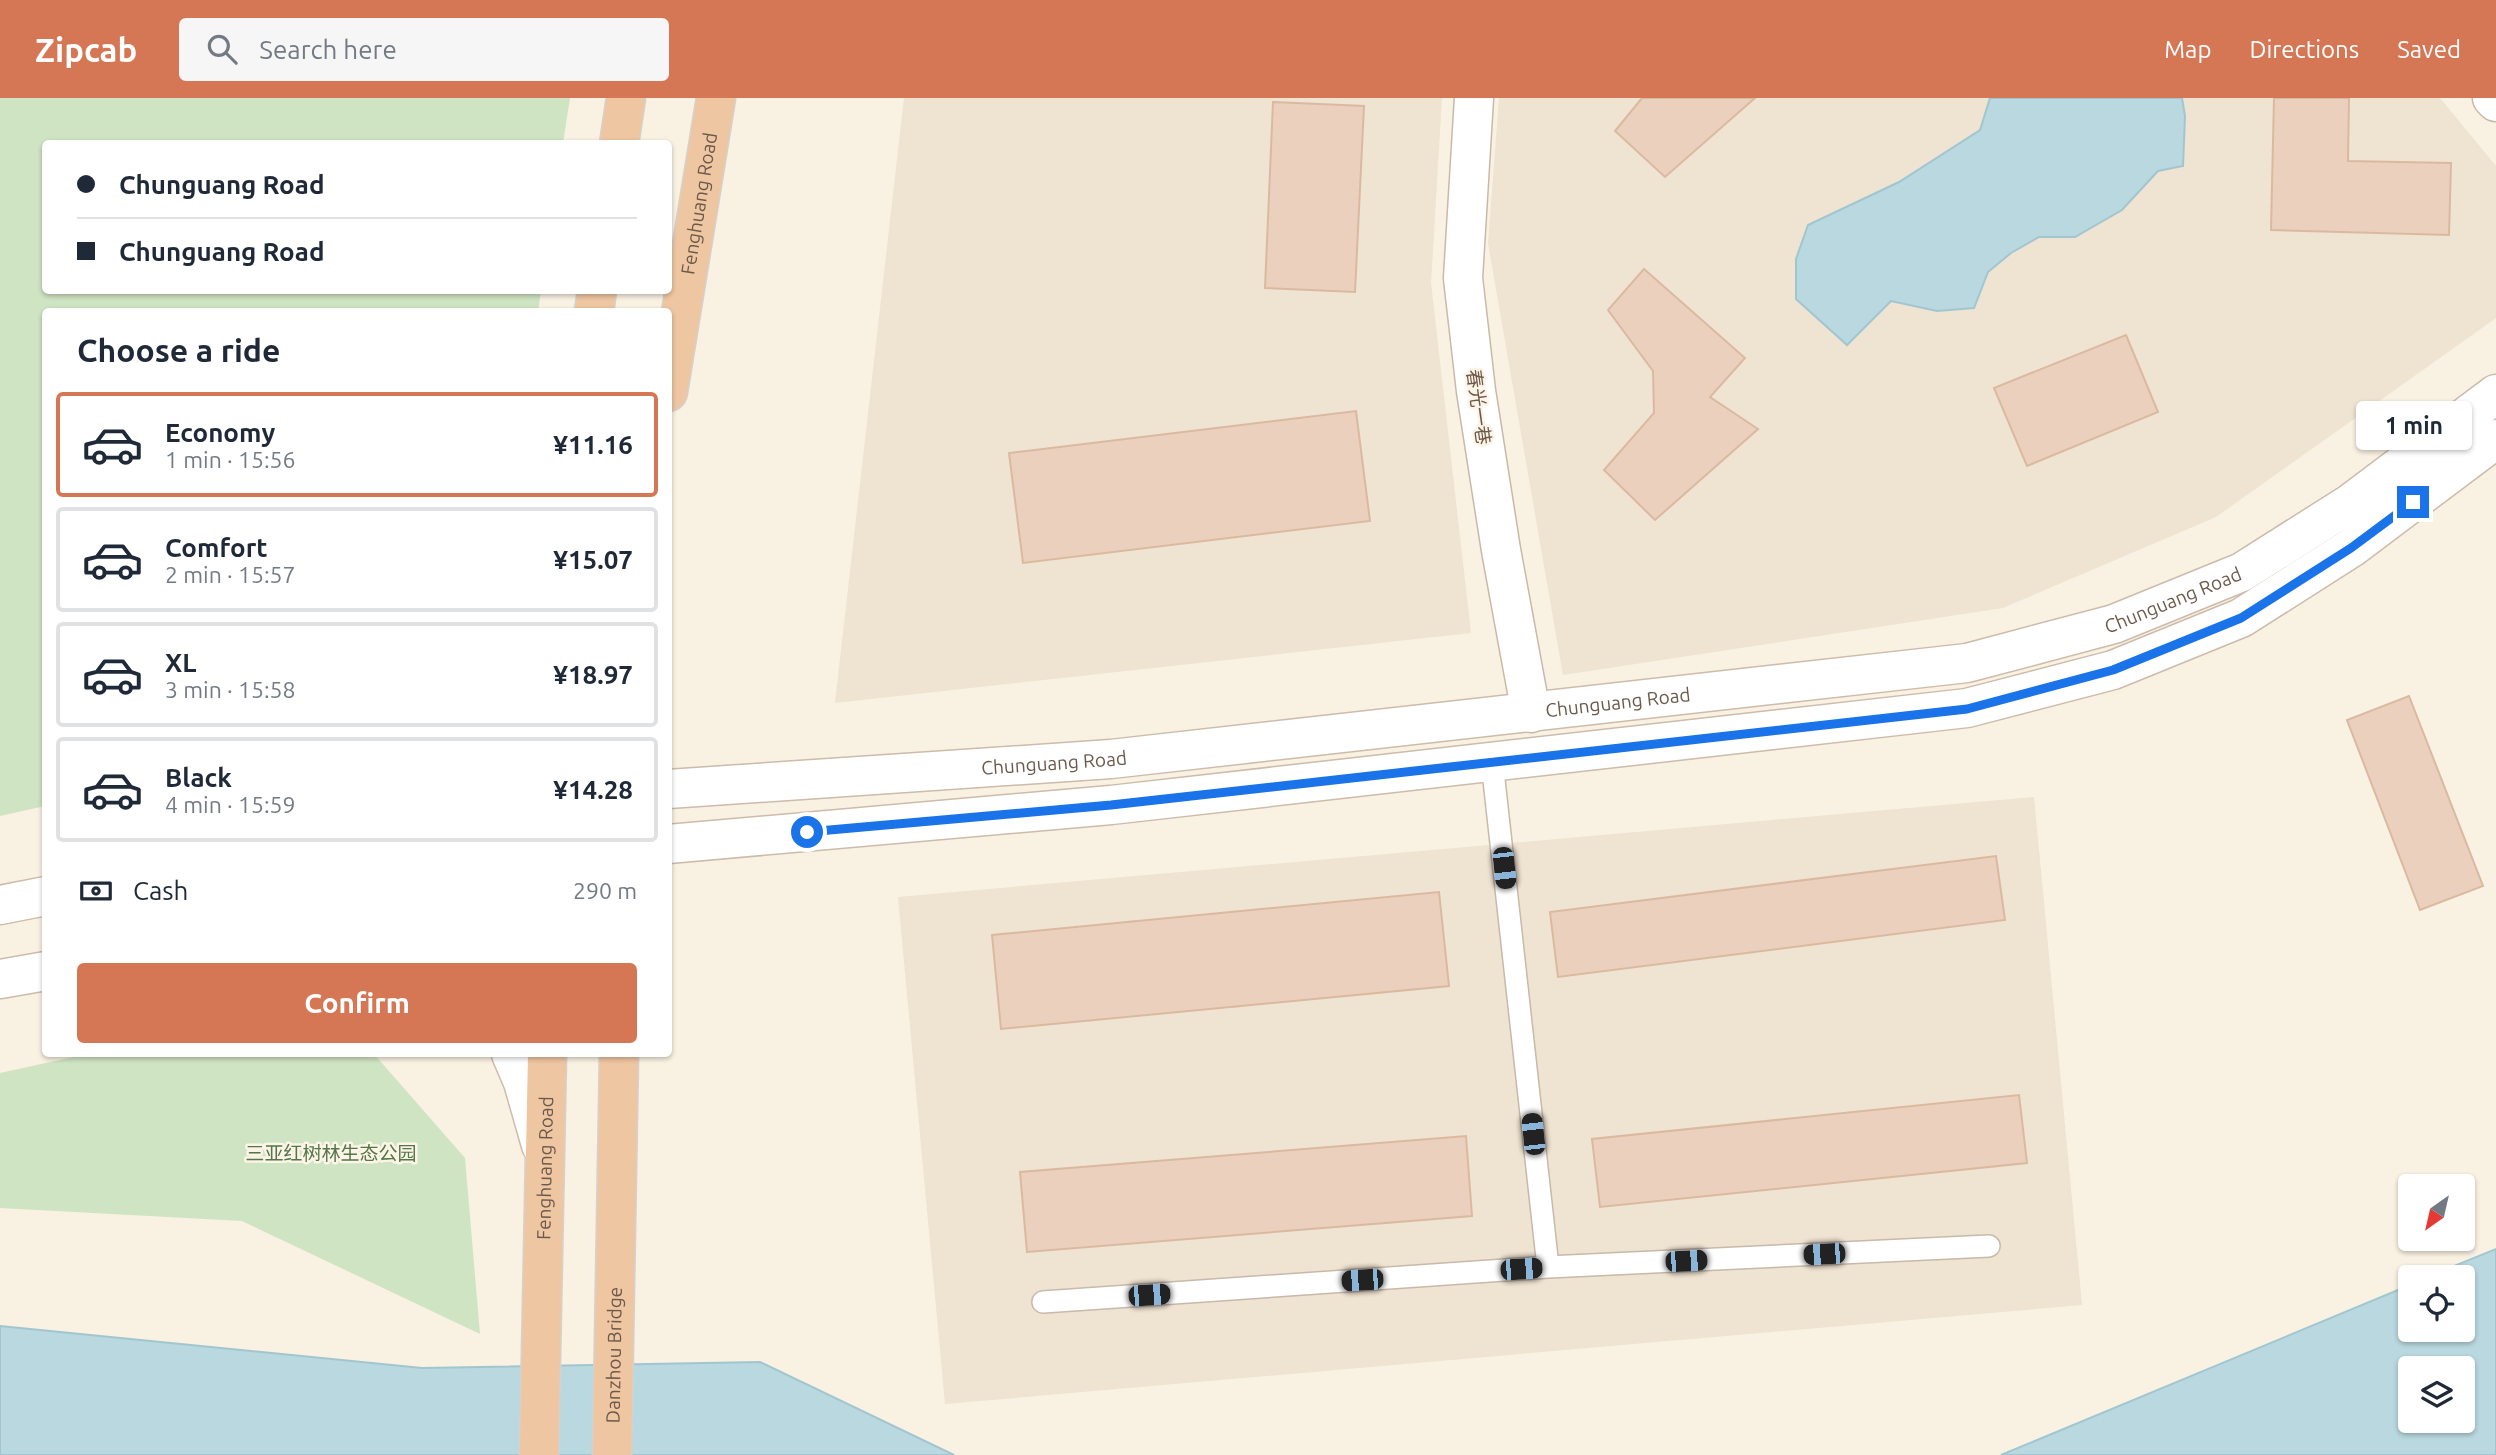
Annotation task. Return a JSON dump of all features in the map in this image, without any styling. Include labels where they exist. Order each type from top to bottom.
[{"type":"highway","points":[[620,140],[626,98]]},
{"type":"highway","name":"Fenghuang Road","points":[[672,368],[716,98]]},
{"type":"highway","name":"Fenghuang Road","points":[[539,1455],[548,1057]]},
{"type":"highway","name":"Danzhou Bridge","points":[[612,1455],[619,1057]]},
{"type":"main road","name":"春光一巷","points":[[1474,98],[1463,278],[1476,391],[1501,550],[1531,713]]},
{"type":"main road","points":[[2493,98],[2496,103]]},
{"type":"main road","name":"Chunguang Road","points":[[672,789],[1111,759],[1967,663],[2114,624],[2242,572],[2351,503],[2496,394]]},
{"type":"main road","name":"Chunguang Road","points":[[672,844],[1111,805],[1967,709],[2113,670],[2241,618],[2351,548],[2496,439]]},
{"type":"main road","points":[[0,905],[42,897]]},
{"type":"main road","points":[[0,979],[42,972]]},
{"type":"main road","points":[[512,1057],[523,1082],[545,1160]]},
{"type":"lane","points":[[1492,762],[1548,1267]]},
{"type":"lane","points":[[1043,1302],[1548,1267],[1989,1246]]},
{"type":"shaded area","points":[[904,98],[1442,98],[1431,283],[1471,633],[835,703]]},
{"type":"shaded area","points":[[1499,98],[2440,98],[2496,166],[2496,318],[2216,517],[2003,608],[1563,675],[1488,243]]},
{"type":"shaded area","points":[[2034,797],[2082,1305],[945,1404],[898,897]]},
{"type":"green space","points":[[0,98],[570,98],[563,140],[42,140],[42,294],[541,294],[539,308],[42,308],[42,807],[0,816]]},
{"type":"green space","name":"三亚红树林生态公园","points":[[73,1057],[377,1057],[465,1158],[480,1334],[242,1221],[0,1208],[0,1073]]},
{"type":"water","points":[[1990,98],[2182,98],[2185,116],[2183,166],[2158,171],[2122,210],[2075,237],[2039,237],[2011,253],[1988,272],[1974,308],[1937,311],[1891,301],[1847,345],[1796,299],[1796,259],[1808,225],[1899,182],[1980,130]]},
{"type":"water","points":[[2496,1249],[2496,1455],[2001,1455],[2398,1290],[2398,1342],[2475,1342],[2475,1265],[2457,1265]]},
{"type":"water","points":[[0,1326],[422,1368],[760,1362],[954,1455],[0,1455]]},
{"type":"building","points":[[1642,98],[1755,98],[1665,177],[1615,131]]},
{"type":"building","points":[[2274,98],[2349,98],[2348,161],[2451,163],[2449,235],[2271,230]]},
{"type":"building","points":[[1273,102],[1364,106],[1355,292],[1265,288]]},
{"type":"building","points":[[1644,269],[1745,358],[1710,397],[1758,429],[1655,520],[1604,470],[1654,413],[1653,371],[1608,310]]},
{"type":"building","points":[[2126,335],[2158,412],[2027,466],[1994,388]]},
{"type":"building","points":[[1356,411],[1370,521],[1023,563],[1009,453]]},
{"type":"building","points":[[2409,696],[2483,886],[2420,910],[2347,720]]},
{"type":"building","points":[[1996,856],[2005,920],[1558,977],[1550,912]]},
{"type":"building","points":[[1439,892],[1449,986],[1001,1029],[992,935]]},
{"type":"building","points":[[2019,1095],[2027,1163],[1600,1207],[1592,1139]]},
{"type":"building","points":[[1466,1136],[1472,1216],[1027,1252],[1020,1172]]},
{"type":"route","points":[[807,832],[1111,805],[1967,709],[2113,670],[2241,618],[2351,548],[2413,502]]}]
